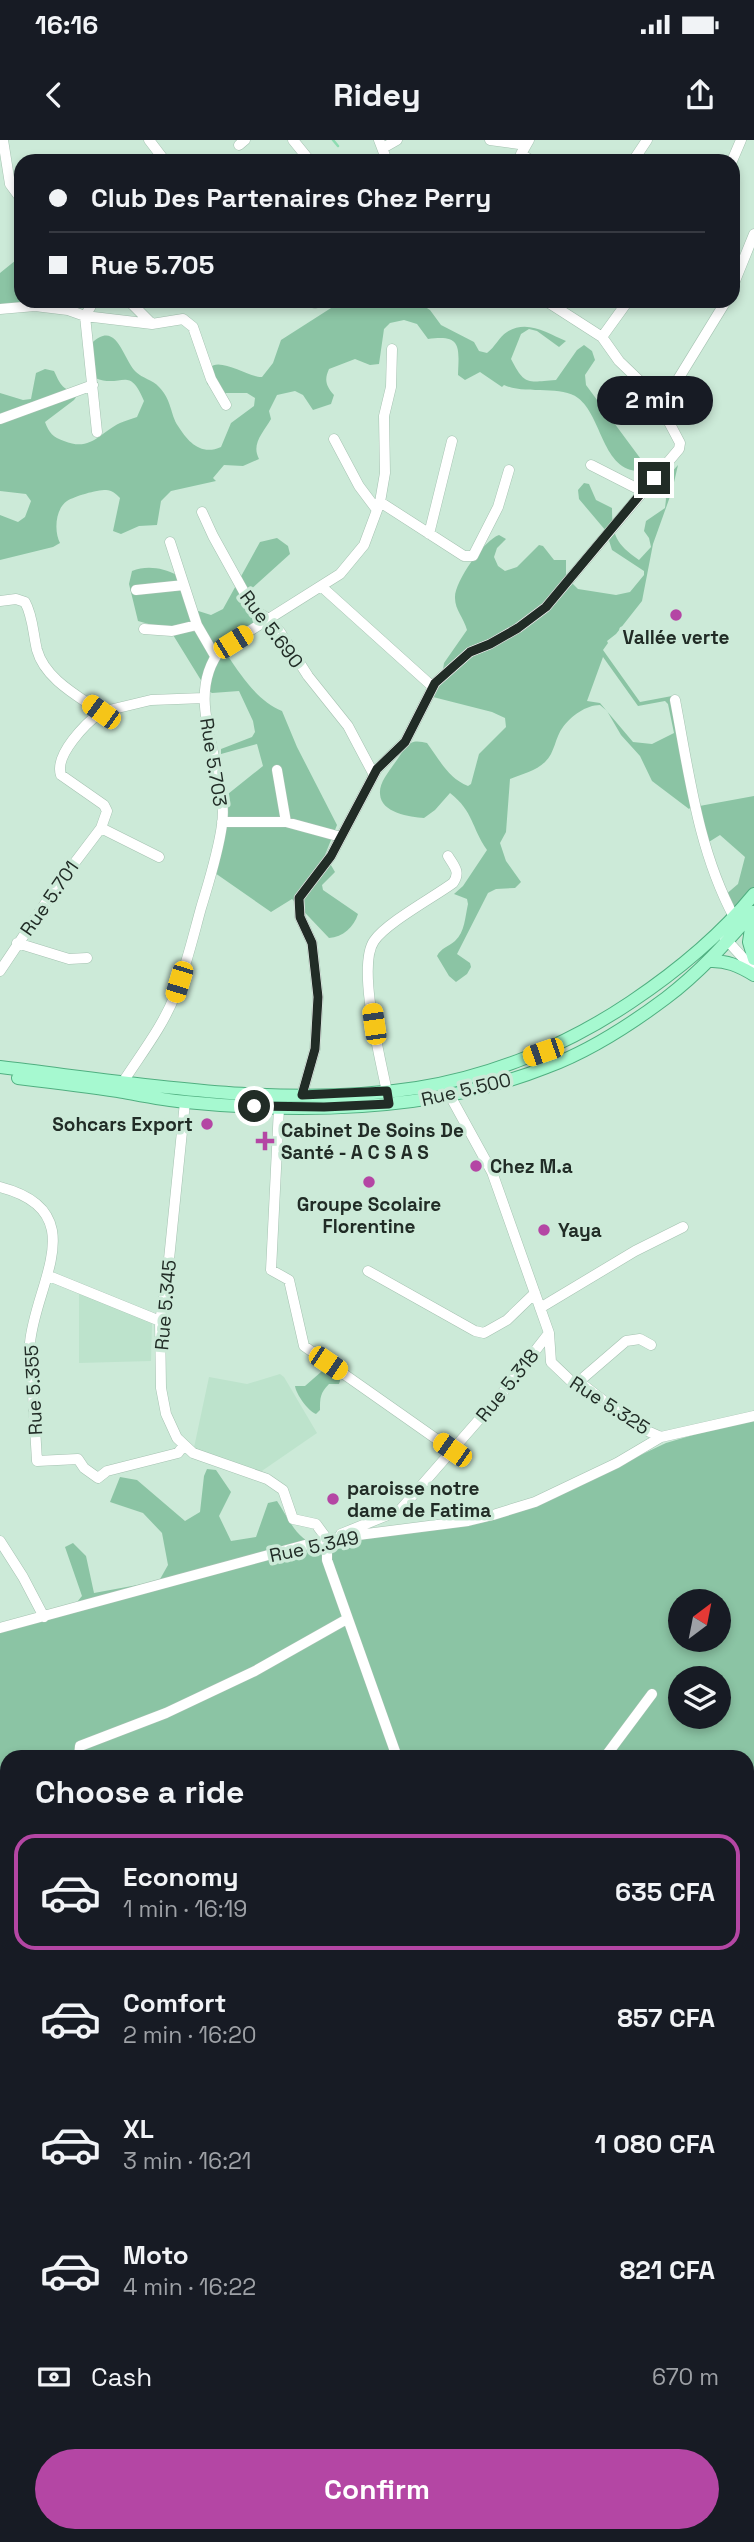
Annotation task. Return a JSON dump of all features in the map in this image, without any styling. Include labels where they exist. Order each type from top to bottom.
[{"type":"main road","name":"Rue 5.500","points":[[0,1075],[185,1102],[279,1108],[388,1098],[506,1081],[549,1067],[590,1047],[654,1006],[709,961],[734,917],[752,905]]},
{"type":"main road","name":"Rue 5.500","points":[[447,1088],[543,1052],[582,1032],[662,982],[700,951],[724,936],[752,905]]},
{"type":"main road","points":[[752,905],[749,930],[754,959]]},
{"type":"main road","points":[[709,961],[734,964],[754,972]]},
{"type":"main road","name":"Rue 5.500","points":[[0,1067],[188,1090],[388,1098]]},
{"type":"street","points":[[3,140],[10,184],[14,189]]},
{"type":"street","points":[[149,140],[160,154]]},
{"type":"street","points":[[293,140],[304,154]]},
{"type":"street","points":[[381,144],[397,140]]},
{"type":"street","points":[[490,140],[524,150]]},
{"type":"street","points":[[740,269],[754,234]]},
{"type":"street","points":[[52,308],[85,316],[152,324],[184,319],[193,327],[211,379],[226,405]]},
{"type":"street","points":[[90,308],[85,316],[97,432]]},
{"type":"street","points":[[136,308],[152,324]]},
{"type":"street","points":[[302,1095],[317,1041],[318,997],[312,943],[300,917],[299,898],[331,856],[374,775],[405,742],[433,687],[458,660],[518,628],[546,607],[680,449],[680,443],[661,407],[645,386],[614,355],[601,337],[557,308]]},
{"type":"street","points":[[601,337],[623,308]]},
{"type":"street","points":[[661,407],[722,308]]},
{"type":"street","points":[[170,542],[197,625],[215,656],[221,649],[322,587],[351,564],[364,545],[379,506],[385,473],[384,416],[391,387],[392,349]]},
{"type":"street","points":[[0,419],[93,385]]},
{"type":"street","points":[[334,439],[359,486],[379,506],[464,556],[473,556],[498,507],[509,470]]},
{"type":"street","points":[[429,534],[452,441]]},
{"type":"street","points":[[591,465],[642,491]]},
{"type":"street","name":"Rue 5.690","points":[[202,512],[243,592],[257,612],[269,620],[308,676],[348,726],[374,775]]},
{"type":"street","points":[[136,590],[184,585]]},
{"type":"street","points":[[322,587],[433,687]]},
{"type":"street","points":[[0,601],[16,599],[25,602],[33,625],[38,654],[47,669],[101,712]]},
{"type":"street","points":[[144,629],[172,631],[197,625]]},
{"type":"street","name":"Rue 5.703","points":[[122,1082],[174,996],[215,859],[222,822],[204,698],[215,656]]},
{"type":"street","points":[[159,857],[101,828],[107,811],[104,805],[61,775],[60,761],[87,722],[101,712],[151,700],[204,698]]},
{"type":"street","points":[[675,700],[699,825],[715,877],[734,917]]},
{"type":"street","points":[[276,770],[286,822]]},
{"type":"street","points":[[222,822],[286,822],[341,837]]},
{"type":"street","name":"Rue 5.701","points":[[0,971],[57,886],[101,828]]},
{"type":"street","points":[[388,1098],[371,1004],[368,967],[371,948],[374,940],[384,931],[453,883],[458,877],[457,871],[448,856]]},
{"type":"street","points":[[724,936],[754,972]]},
{"type":"street","points":[[17,943],[69,959],[87,958]]},
{"type":"street","name":"Rue 5.318","points":[[327,1539],[400,1510],[504,1391],[549,1334],[492,1172],[447,1088]]},
{"type":"street","name":"Rue 5.345","points":[[184,1445],[177,1438],[166,1414],[161,1388],[160,1321],[167,1279],[185,1102]]},
{"type":"street","points":[[279,1108],[271,1270],[289,1280],[304,1346],[452,1450]]},
{"type":"street","name":"Rue 5.355","points":[[0,1187],[34,1203],[48,1215],[52,1248],[49,1276],[31,1328],[30,1343],[37,1461],[78,1459],[84,1468],[98,1478],[107,1471],[178,1453],[184,1445]]},
{"type":"street","points":[[540,1308],[635,1251],[683,1227]]},
{"type":"street","points":[[368,1271],[484,1334],[506,1320],[535,1293]]},
{"type":"street","points":[[49,1276],[160,1321]]},
{"type":"street","name":"Rue 5.325","points":[[549,1334],[551,1362],[576,1384],[586,1387],[636,1426],[661,1437]]},
{"type":"street","points":[[576,1384],[626,1341],[640,1339],[651,1345]]},
{"type":"street","name":"Rue 5.349","points":[[0,1628],[327,1539],[468,1521],[524,1505],[617,1463],[661,1437],[754,1416]]},
{"type":"street","points":[[184,1445],[193,1453],[267,1479],[283,1490],[293,1519],[316,1524],[327,1539],[327,1559],[394,1750]]},
{"type":"street","points":[[0,1541],[44,1616]]},
{"type":"street","points":[[80,1750],[80,1746],[166,1713],[255,1671],[347,1619]]},
{"type":"street","points":[[616,1750],[652,1694]]},
{"type":"shaded area","points":[[14,262],[14,308],[37,308],[0,309],[0,273]]},
{"type":"shaded area","points":[[331,308],[427,308],[441,325],[474,342],[479,351],[487,353],[504,334],[514,328],[537,329],[566,341],[559,347],[537,331],[529,329],[521,334],[511,359],[524,378],[533,381],[556,380],[577,350],[584,345],[592,351],[595,360],[585,375],[586,385],[643,462],[642,471],[629,469],[611,454],[593,418],[578,398],[562,392],[504,385],[502,387],[480,372],[465,380],[458,375],[458,350],[453,341],[428,339],[417,324],[404,320],[390,323],[384,329],[379,364],[370,365],[355,359],[329,369],[327,383],[334,395],[331,404],[313,410],[303,395],[295,391],[277,395],[269,411],[271,419],[257,443],[259,459],[243,466],[224,465],[213,478],[216,481],[171,491],[161,501],[157,525],[139,526],[121,534],[113,531],[120,498],[108,490],[91,492],[67,501],[60,509],[56,527],[60,543],[0,560],[0,515],[18,522],[25,517],[31,501],[26,494],[0,491],[0,393],[23,400],[31,399],[36,373],[45,369],[54,371],[63,386],[69,391],[79,393],[45,422],[48,429],[57,438],[73,444],[94,440],[120,423],[137,417],[144,401],[134,383],[129,380],[104,381],[95,378],[92,343],[108,336],[119,344],[136,372],[163,392],[175,421],[186,437],[201,449],[214,449],[221,447],[231,423],[254,406],[255,398],[247,393],[224,393],[207,384],[208,372],[212,366],[218,364],[262,377],[273,363],[281,340]]},
{"type":"shaded area","points":[[678,465],[672,491],[653,544],[642,601],[616,634],[607,641],[603,650],[640,702],[672,696],[693,805],[689,809],[652,781],[640,756],[621,735],[608,712],[633,742],[652,744],[674,733],[668,704],[665,701],[638,706],[603,657],[587,701],[600,703],[606,710],[595,705],[575,715],[560,731],[545,762],[510,779],[506,832],[500,843],[506,861],[521,882],[515,888],[496,889],[488,893],[457,954],[470,963],[471,967],[467,974],[456,982],[449,976],[437,956],[461,933],[468,904],[467,899],[454,894],[463,886],[487,850],[468,813],[450,793],[424,818],[391,810],[385,806],[380,794],[387,775],[406,747],[419,741],[427,743],[449,773],[468,786],[471,784],[479,754],[506,727],[505,718],[492,712],[433,697],[444,663],[467,630],[455,602],[459,582],[478,553],[499,535],[506,539],[497,548],[494,557],[498,566],[505,571],[517,567],[539,545],[543,546],[554,560],[566,560],[566,577],[578,589],[616,595],[630,592],[644,575],[644,571],[612,550],[606,531],[579,499],[578,490],[584,483],[589,484],[596,500],[612,508],[614,532],[620,544],[639,560],[651,547],[644,531],[646,521],[665,508],[662,483]]},
{"type":"shaded area","points":[[277,538],[288,546],[290,554],[249,591],[257,612],[262,617],[229,651],[228,656],[258,695],[282,711],[297,747],[337,825],[325,855],[335,872],[322,885],[323,890],[358,914],[347,930],[339,936],[329,938],[292,899],[271,912],[215,873],[223,846],[228,794],[263,766],[257,744],[221,754],[221,749],[252,737],[255,732],[253,721],[239,691],[212,693],[207,690],[170,630],[138,621],[129,584],[132,571],[138,569],[155,568],[172,573],[177,575],[192,609],[211,615],[223,609],[260,542]]},
{"type":"shaded area","points":[[754,796],[754,899],[734,918],[724,896],[738,884],[745,857],[720,835],[704,845],[694,807]]},
{"type":"shaded area","points":[[79,1294],[146,1316],[152,1324],[151,1361],[79,1363]]},
{"type":"shaded area","points":[[329,1365],[338,1373],[340,1381],[339,1384],[329,1384],[324,1390],[320,1399],[320,1410],[316,1414],[303,1402],[295,1386],[305,1386]]},
{"type":"shaded area","points":[[280,1374],[317,1433],[256,1475],[192,1457],[209,1377],[247,1384]]},
{"type":"shaded area","points":[[754,1417],[754,1750],[0,1750],[0,1631],[77,1602],[82,1596],[65,1547],[73,1543],[86,1556],[94,1593],[159,1581],[168,1565],[162,1533],[143,1513],[110,1502],[120,1477],[137,1480],[185,1521],[200,1512],[207,1469],[216,1470],[231,1492],[219,1516],[231,1541],[256,1537],[268,1503],[277,1501],[300,1535],[313,1543],[321,1544],[541,1502],[666,1443]]},
{"type":"waterway","points":[[333,140],[338,146]]},
{"type":"place","name":"Vallée verte","points":[[676,615]]},
{"type":"place","name":"Sohcars Export","points":[[207,1124]]},
{"type":"place","name":"Cabinet De Soins De Santé - A C S A S","points":[[265,1141]]},
{"type":"place","name":"Chez M.a","points":[[476,1166]]},
{"type":"place","name":"Groupe Scolaire Florentine","points":[[369,1182]]},
{"type":"place","name":"Yaya","points":[[544,1230]]},
{"type":"place","name":"paroisse notre dame de Fatima","points":[[333,1499]]},
{"type":"route","points":[[254,1106],[279,1108],[389,1104],[387,1091],[302,1095],[318,1034],[318,997],[312,943],[300,917],[299,898],[331,856],[377,769],[405,742],[435,683],[458,660],[518,628],[546,607],[654,478]]}]
